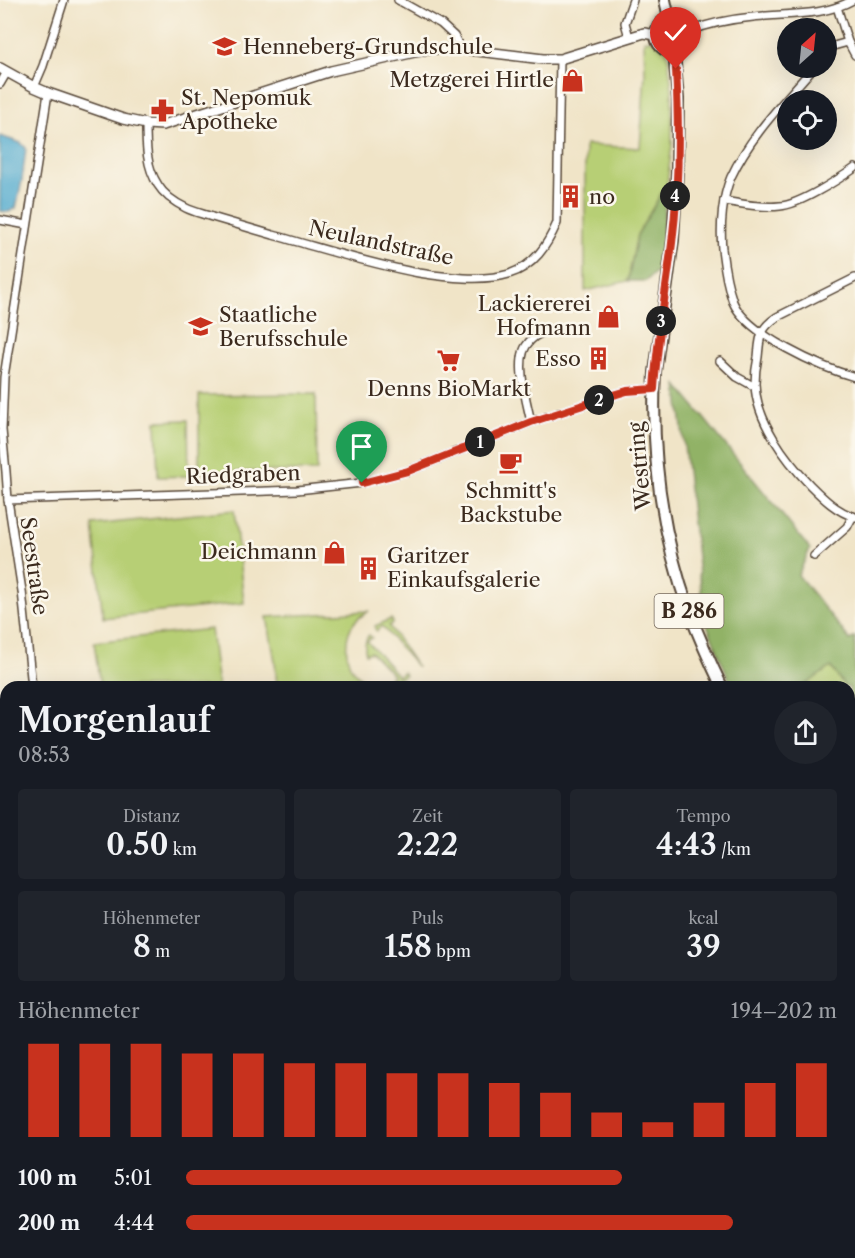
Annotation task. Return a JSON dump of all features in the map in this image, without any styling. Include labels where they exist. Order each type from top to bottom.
[{"type":"main road","points":[[665,0],[669,18]]},
{"type":"main road","points":[[669,18],[685,23],[690,31],[689,43],[684,49],[674,52],[662,48],[656,36],[657,28],[669,18]]},
{"type":"main road","name":"Westring","points":[[674,52],[678,99],[677,172],[673,240],[659,335],[654,389],[655,447],[667,532],[689,610],[719,681]]},
{"type":"street","points":[[34,87],[44,66],[64,0]]},
{"type":"street","points":[[398,0],[441,24],[454,36],[461,49]]},
{"type":"street","points":[[629,37],[625,23],[633,0]]},
{"type":"street","points":[[690,31],[702,26],[733,20],[820,12],[853,0]]},
{"type":"street","points":[[837,7],[848,42],[855,55]]},
{"type":"street","points":[[0,84],[3,70],[48,93],[123,119],[163,125],[331,71],[415,52],[433,49],[461,49],[560,59],[644,33],[656,36]]},
{"type":"street","points":[[837,45],[848,42]]},
{"type":"street","name":"Neulandstraße","points":[[146,124],[149,165],[159,186],[174,201],[188,209],[384,265],[419,273],[484,279],[510,274],[526,266],[550,240],[557,223],[560,59]]},
{"type":"street","points":[[805,78],[760,131],[732,175],[724,201],[720,233],[724,267],[734,303],[741,315],[761,332],[809,361],[855,377]]},
{"type":"street","name":"Seestraße","points":[[31,681],[22,591],[8,501],[2,430],[2,377],[48,93]]},
{"type":"street","points":[[724,201],[760,207],[783,206],[814,193],[855,168]]},
{"type":"street","points":[[0,220],[27,225]]},
{"type":"street","points":[[814,556],[848,527],[854,517],[837,509],[818,493],[783,454],[765,422],[755,387],[756,364],[761,332],[767,324],[855,278]]},
{"type":"street","points":[[531,422],[521,359],[525,347],[533,337],[545,331]]},
{"type":"street","points":[[720,361],[737,377],[755,387]]},
{"type":"street","name":"Riedgraben","points":[[8,501],[287,491],[362,483],[408,471],[531,422],[627,391],[654,389]]},
{"type":"green space","points":[[657,39],[667,49],[672,89],[672,145],[667,184],[637,235],[628,281],[585,291],[585,145],[640,148],[645,73],[644,40]]},
{"type":"green space","points":[[667,184],[659,269],[646,281],[628,281],[637,235]]},
{"type":"green space","points":[[677,385],[810,549],[798,575],[850,640],[855,637],[855,681],[841,681],[831,667],[811,681],[730,681],[704,617]]},
{"type":"green space","points":[[316,394],[317,471],[199,472],[199,395]]},
{"type":"green space","points":[[188,420],[189,476],[158,477],[156,421]]},
{"type":"green space","points":[[234,510],[244,603],[103,618],[93,525]]},
{"type":"green space","points":[[369,611],[357,619],[347,639],[349,664],[365,681],[277,681],[267,617]]},
{"type":"green space","points":[[391,619],[393,622],[389,626],[417,667],[382,626],[377,631],[375,629],[375,626]]},
{"type":"green space","points":[[211,629],[217,681],[99,681],[94,642]]},
{"type":"green space","points":[[369,635],[372,638],[367,641],[398,676],[403,672],[405,675],[397,679],[389,678],[393,675],[371,652],[366,654],[365,644]]},
{"type":"green space","points":[[831,666],[841,681],[810,681]]},
{"type":"water","points":[[0,136],[21,143],[26,148],[16,208],[9,212],[0,211]]},
{"type":"place","name":"Henneberg-Grundschule","points":[[225,47]]},
{"type":"place","name":"Metzgerei Hirtle","points":[[572,80]]},
{"type":"place","name":"St. Nepomuk Apotheke","points":[[163,110]]},
{"type":"place","name":"no","points":[[571,197]]},
{"type":"place","name":"Lackiererei Hofmann","points":[[609,316]]},
{"type":"place","name":"Staatliche Berufsschule","points":[[201,327]]},
{"type":"place","name":"Esso","points":[[599,359]]},
{"type":"place","name":"Denns BioMarkt","points":[[449,361]]},
{"type":"place","name":"Schmitt's Backstube","points":[[511,463]]},
{"type":"place","name":"Deichmann","points":[[335,552]]},
{"type":"place","name":"Garitzer Einkaufsgalerie","points":[[369,568]]},
{"type":"route","points":[[362,483],[408,471],[531,422],[617,394],[654,389],[659,335],[673,240],[678,139],[676,69]]}]
